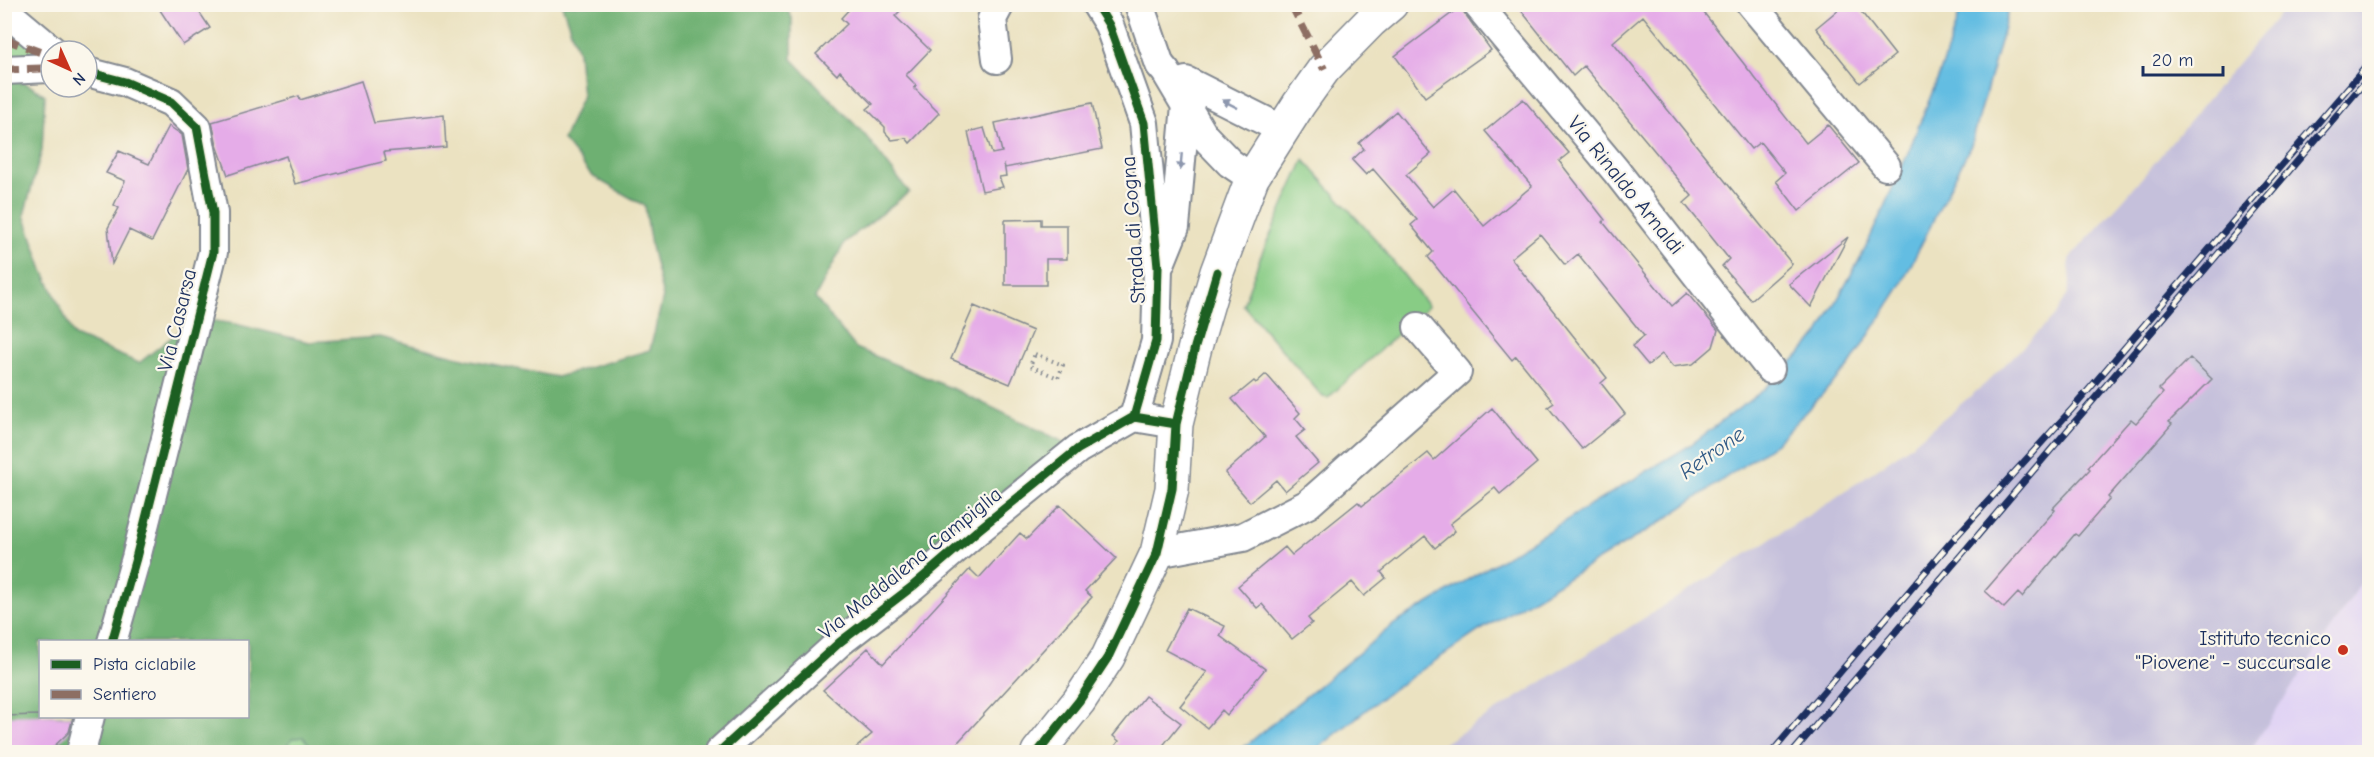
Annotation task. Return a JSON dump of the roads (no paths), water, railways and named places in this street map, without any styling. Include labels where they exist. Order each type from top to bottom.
[{"type":"street","points":[[997,59],[992,19],[999,4]]},
{"type":"street","name":"Strada di Gogna","points":[[1096,4],[1109,25],[1144,123],[1158,267],[1156,341],[1134,417]]},
{"type":"street","points":[[1139,4],[1160,65],[1194,97],[1283,130]]},
{"type":"street","points":[[1038,753],[1079,701],[1108,657],[1157,553],[1172,489],[1176,424],[1194,347],[1217,272],[1252,178],[1324,69],[1391,4]]},
{"type":"street","name":"Via Rinaldo Arnaldi","points":[[1478,4],[1616,171],[1770,369]]},
{"type":"street","points":[[1751,4],[1886,166]]},
{"type":"street","points":[[4,10],[39,39]]},
{"type":"street","points":[[4,70],[39,69]]},
{"type":"street","name":"Via Casarsa","points":[[99,75],[125,82],[171,102],[197,127],[213,213],[213,252],[136,558],[113,640]]},
{"type":"street","points":[[1194,97],[1204,136],[1230,163],[1252,178]]},
{"type":"street","name":"Strada di Gogna","points":[[1158,267],[1175,226],[1194,97]]},
{"type":"street","points":[[1157,553],[1243,537],[1308,504],[1457,372],[1418,327]]},
{"type":"street","points":[[1134,417],[1176,424]]},
{"type":"street","name":"Via Maddalena Campiglia","points":[[719,753],[840,642],[913,586],[1078,449],[1134,417]]},
{"type":"street","points":[[81,753],[90,718]]},
{"type":"water","name":"Retrone","points":[[1962,5],[2010,5],[1972,143],[1900,287],[1849,366],[1776,443],[1658,524],[1479,631],[1385,695],[1313,752],[1238,752],[1394,624],[1689,446],[1762,391],[1794,360],[1818,335],[1865,249],[1905,160],[1940,73]]},
{"type":"railway","points":[[1772,752],[1951,542],[2073,408],[2370,62]]},
{"type":"railway","points":[[1793,752],[2370,76]]},
{"type":"place","name":"Istituto tecnico \"Piovene\" - succursale","points":[[2343,650]]}]
